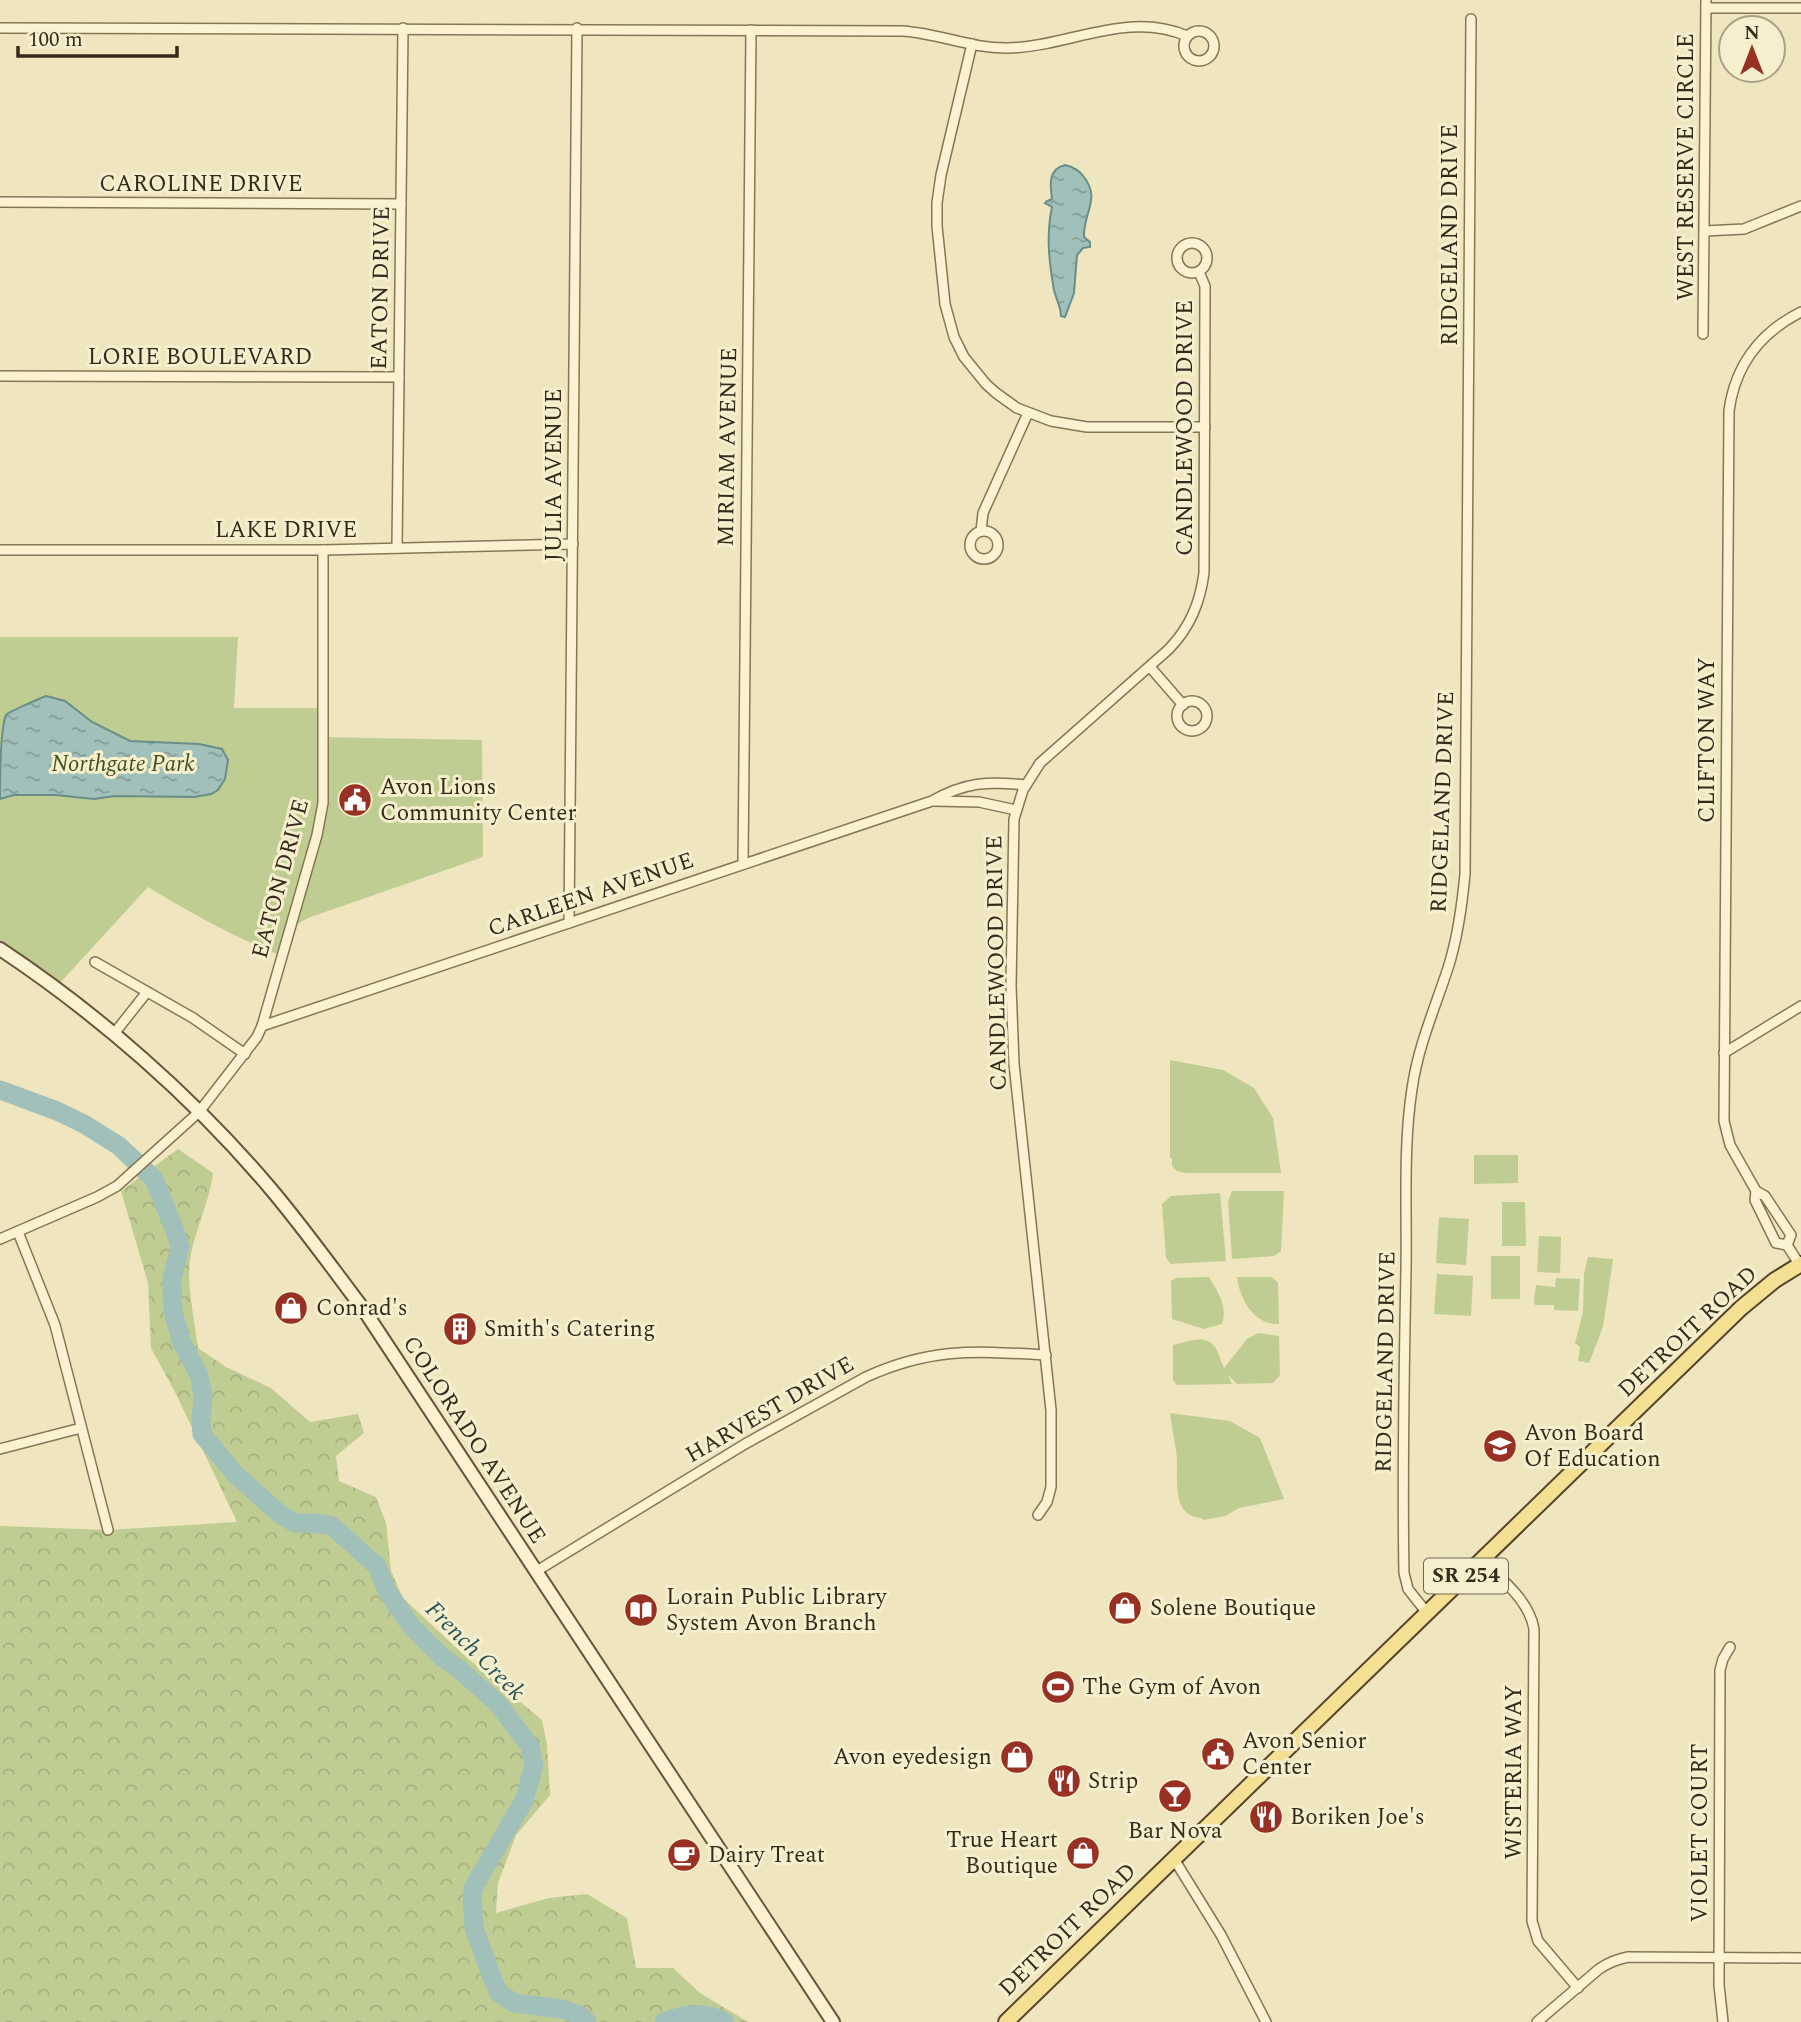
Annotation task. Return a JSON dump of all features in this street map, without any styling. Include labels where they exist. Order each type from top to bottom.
[{"type":"main road","name":"COLORADO AVENUE","points":[[0,949],[113,1035],[199,1112],[268,1186],[337,1274],[364,1310],[833,2022]]},
{"type":"main road","name":"DETROIT ROAD","points":[[1006,2022],[1741,1308],[1775,1280],[1800,1265]]},
{"type":"street","points":[[1706,4],[1801,8]]},
{"type":"street","name":"WEST RESERVE CIRCLE","points":[[1703,334],[1706,4]]},
{"type":"street","name":"RIDGELAND DRIVE","points":[[1427,1613],[1408,1589],[1404,1573],[1408,1130],[1417,1058],[1448,968],[1462,906],[1465,874],[1471,19]]},
{"type":"street","points":[[0,28],[577,28],[912,32],[999,48],[1018,48],[1120,27],[1158,28],[1187,36]]},
{"type":"street","name":"EATON DRIVE","points":[[397,548],[403,28]]},
{"type":"street","name":"JULIA AVENUE","points":[[569,923],[577,28]]},
{"type":"street","name":"MIRIAM AVENUE","points":[[743,864],[751,30]]},
{"type":"street","points":[[972,44],[941,175],[937,203],[945,304],[954,337],[970,366],[996,393],[1028,413],[1051,421],[1087,427],[1205,427]]},
{"type":"street","name":"CAROLINE DRIVE","points":[[0,202],[401,204]]},
{"type":"street","points":[[1705,231],[1744,229],[1801,206]]},
{"type":"street","name":"CANDLEWOOD DRIVE","points":[[1038,1515],[1049,1495],[1051,1410],[1014,1064],[1011,986],[1013,827],[1016,810],[1026,785],[1047,755],[1175,643],[1196,609],[1204,573],[1205,286],[1199,272]]},
{"type":"street","name":"CLIFTON WAY","points":[[1787,1245],[1791,1235],[1765,1196],[1756,1191],[1730,1145],[1724,1121],[1729,411],[1736,380],[1751,352],[1773,329],[1801,312]]},
{"type":"street","name":"LORIE BOULEVARD","points":[[0,376],[399,377]]},
{"type":"street","points":[[981,531],[983,513],[1028,413]]},
{"type":"street","name":"LAKE DRIVE","points":[[0,550],[323,550],[573,544]]},
{"type":"street","name":"EATON DRIVE","points":[[0,1239],[103,1195],[129,1176],[199,1112],[245,1054],[262,1026],[317,835],[323,803],[323,550]]},
{"type":"street","points":[[1150,667],[1183,705]]},
{"type":"street","name":"CARLEEN AVENUE","points":[[262,1026],[932,801],[955,789],[971,784],[995,782],[1026,785]]},
{"type":"street","name":"CARLEEN AVENUE","points":[[932,801],[979,802],[1016,810]]},
{"type":"street","points":[[94,962],[209,1028],[245,1054]]},
{"type":"street","points":[[113,1035],[147,992]]},
{"type":"street","points":[[1724,1053],[1801,1006]]},
{"type":"street","name":"CLIFTON WAY","points":[[1756,1191],[1755,1200],[1776,1243],[1787,1245],[1800,1265]]},
{"type":"street","points":[[18,1232],[54,1319],[108,1530]]},
{"type":"street","name":"HARVEST DRIVE","points":[[535,1572],[745,1444],[885,1368],[926,1356],[957,1352],[1046,1355]]},
{"type":"street","points":[[0,1449],[81,1428]]},
{"type":"street","name":"WISTERIA WAY","points":[[1482,1560],[1523,1602],[1532,1621],[1532,1921],[1538,1941],[1578,1988]]},
{"type":"street","name":"VIOLET COURT","points":[[1723,2022],[1719,1986],[1720,1670],[1730,1647]]},
{"type":"street","points":[[1174,1859],[1221,1935],[1266,2022]]},
{"type":"street","points":[[1537,2022],[1607,1963],[1619,1959],[1801,1958]]},
{"type":"green space","name":"Northgate Park","points":[[0,637],[238,637],[234,708],[319,708],[318,737],[482,740],[483,857],[308,918],[284,932],[277,954],[211,923],[148,887],[59,984],[0,942]]},
{"type":"green space","points":[[1170,1060],[1223,1070],[1254,1088],[1273,1118],[1281,1173],[1185,1173],[1172,1166]]},
{"type":"green space","points":[[178,1149],[213,1173],[190,1259],[191,1300],[198,1348],[226,1367],[271,1388],[310,1422],[358,1414],[364,1433],[336,1456],[339,1481],[376,1497],[386,1523],[391,1571],[403,1598],[465,1656],[542,1720],[547,1745],[550,1795],[516,1835],[498,1883],[496,1913],[549,1898],[587,1894],[627,1918],[636,1968],[673,1968],[700,1993],[748,2022],[0,2022],[0,1526],[108,1530],[237,1522],[151,1348],[148,1283],[121,1191]]},
{"type":"green space","points":[[1474,1155],[1518,1155],[1518,1183],[1474,1184]]},
{"type":"green space","points":[[1232,1191],[1284,1191],[1281,1251],[1274,1256],[1232,1259],[1228,1201]]},
{"type":"green space","points":[[1220,1193],[1226,1261],[1171,1264],[1166,1258],[1162,1204],[1171,1196]]},
{"type":"green space","points":[[1502,1202],[1525,1202],[1526,1246],[1502,1246]]},
{"type":"green space","points":[[1439,1217],[1469,1219],[1466,1265],[1436,1263]]},
{"type":"green space","points":[[1539,1236],[1561,1237],[1560,1273],[1537,1272]]},
{"type":"green space","points":[[1491,1256],[1520,1256],[1520,1299],[1491,1299]]},
{"type":"green space","points":[[1588,1257],[1613,1259],[1603,1327],[1589,1363],[1578,1361],[1580,1347],[1575,1343],[1583,1312],[1584,1274]]},
{"type":"green space","points":[[1437,1274],[1473,1276],[1471,1316],[1434,1314]]},
{"type":"green space","points":[[1209,1277],[1223,1306],[1222,1324],[1204,1329],[1172,1319],[1171,1281],[1176,1278]]},
{"type":"green space","points":[[1237,1277],[1272,1277],[1278,1283],[1279,1324],[1262,1320],[1250,1310],[1241,1294]]},
{"type":"green space","points":[[1556,1278],[1580,1279],[1578,1311],[1554,1310],[1554,1305],[1535,1305],[1536,1285],[1555,1287]]},
{"type":"green space","points":[[1258,1333],[1279,1336],[1280,1375],[1273,1383],[1237,1384],[1228,1375],[1232,1384],[1177,1385],[1173,1380],[1173,1345],[1206,1340],[1215,1347],[1224,1368],[1247,1339]]},
{"type":"green space","points":[[1170,1413],[1230,1421],[1260,1438],[1284,1499],[1239,1508],[1225,1516],[1203,1520],[1191,1516],[1180,1504],[1178,1495],[1177,1458]]},
{"type":"water","points":[[1065,165],[1076,169],[1084,177],[1089,185],[1091,199],[1084,228],[1084,237],[1090,242],[1090,247],[1083,248],[1077,255],[1074,293],[1065,317],[1061,316],[1051,269],[1049,238],[1052,207],[1045,203],[1052,199],[1053,174]]},
{"type":"water","points":[[46,696],[65,701],[92,722],[130,741],[199,744],[222,749],[228,760],[225,779],[218,790],[194,797],[115,796],[94,799],[14,795],[0,799],[1,743],[6,715]]},
{"type":"waterway","name":"French Creek","points":[[0,1090],[84,1124],[119,1146],[154,1179],[180,1247],[172,1279],[173,1312],[182,1343],[199,1375],[203,1396],[202,1434],[235,1474],[281,1515],[295,1523],[332,1526],[377,1566],[387,1591],[411,1626],[442,1657],[498,1704],[530,1746],[534,1765],[524,1801],[474,1886],[474,1928],[499,1993],[514,2003],[562,2009],[580,2015],[587,2022]]},
{"type":"waterway","name":"French Creek","points":[[664,2022],[694,2014],[725,2022]]},
{"type":"place","name":"Avon Lions Community Center","points":[[355,800]]},
{"type":"place","name":"Conrad's","points":[[291,1308]]},
{"type":"place","name":"Smith's Catering","points":[[460,1329]]},
{"type":"place","name":"Avon Board Of Education","points":[[1500,1446]]},
{"type":"place","name":"Solene Boutique","points":[[1125,1608]]},
{"type":"place","name":"Lorain Public Library System Avon Branch","points":[[641,1610]]},
{"type":"place","name":"The Gym of Avon","points":[[1058,1687]]},
{"type":"place","name":"Avon Senior Center","points":[[1218,1754]]},
{"type":"place","name":"Avon eyedesign","points":[[1017,1757]]},
{"type":"place","name":"Strip","points":[[1064,1781]]},
{"type":"place","name":"Bar Nova","points":[[1175,1796]]},
{"type":"place","name":"Boriken Joe's","points":[[1266,1817]]},
{"type":"place","name":"True Heart Boutique","points":[[1083,1853]]},
{"type":"place","name":"Dairy Treat","points":[[684,1855]]}]
